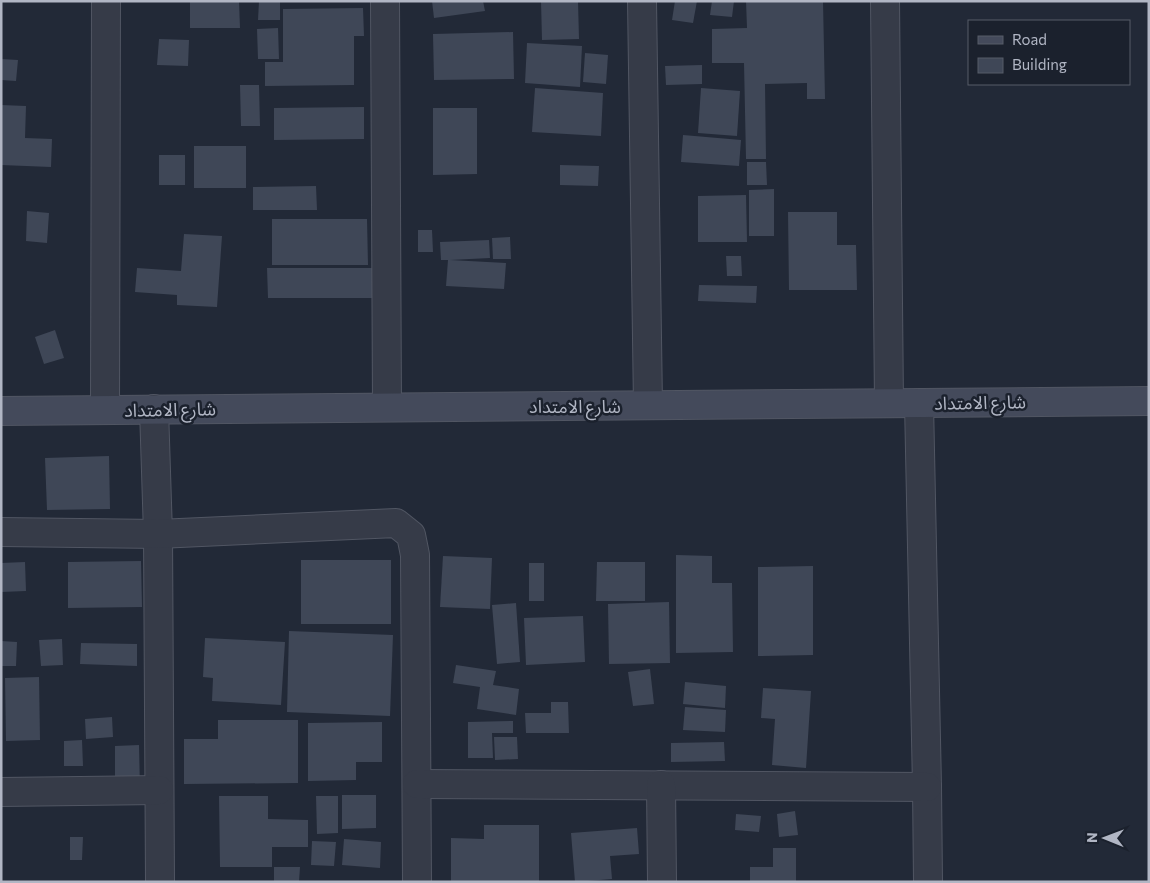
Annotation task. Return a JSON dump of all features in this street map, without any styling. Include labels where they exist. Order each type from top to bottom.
[{"type":"street","points":[[105,410],[106,1]]},
{"type":"street","points":[[384,1],[386,407]]},
{"type":"street","points":[[642,1],[648,405]]},
{"type":"street","points":[[885,1],[889,403]]},
{"type":"street","name":"شارع الامتداد","points":[[1,411],[1149,401]]},
{"type":"street","points":[[919,403],[928,882]]},
{"type":"street","points":[[154,409],[158,534],[160,882]]},
{"type":"street","points":[[1,532],[158,534],[396,523],[411,534],[415,555],[417,882]]},
{"type":"street","points":[[417,784],[927,787]]},
{"type":"street","points":[[661,785],[662,882]]},
{"type":"street","points":[[1,792],[159,790]]},
{"type":"building","points":[[190,1],[239,1],[240,28],[190,28]]},
{"type":"building","points":[[259,1],[280,1],[280,20],[258,20]]},
{"type":"building","points":[[432,1],[483,1],[485,11],[434,18]]},
{"type":"building","points":[[541,1],[578,1],[579,39],[542,40]]},
{"type":"building","points":[[675,1],[697,1],[693,23],[672,20]]},
{"type":"building","points":[[712,1],[734,1],[732,17],[710,15]]},
{"type":"building","points":[[746,1],[823,1],[825,99],[807,99],[807,83],[765,84],[766,159],[746,159],[744,63],[712,63],[712,29],[747,28]]},
{"type":"building","points":[[363,8],[364,36],[354,36],[354,85],[265,86],[265,62],[283,62],[283,9]]},
{"type":"building","points":[[278,28],[279,59],[258,59],[257,29]]},
{"type":"building","points":[[513,32],[514,79],[434,80],[433,34]]},
{"type":"building","points":[[159,39],[189,40],[188,66],[157,65]]},
{"type":"building","points":[[527,43],[582,46],[580,87],[525,83]]},
{"type":"building","points":[[585,53],[608,55],[606,84],[583,82]]},
{"type":"building","points":[[1,59],[18,60],[16,81],[1,80]]},
{"type":"building","points":[[702,65],[702,84],[666,85],[665,66]]},
{"type":"building","points":[[240,85],[259,85],[260,126],[241,126]]},
{"type":"building","points":[[535,88],[603,93],[601,136],[532,132]]},
{"type":"building","points":[[701,88],[740,91],[737,136],[698,133]]},
{"type":"building","points":[[1,105],[26,106],[25,138],[52,139],[51,167],[1,165]]},
{"type":"building","points":[[364,107],[364,139],[274,140],[274,108]]},
{"type":"building","points":[[433,108],[477,108],[477,174],[433,175]]},
{"type":"building","points":[[683,135],[741,140],[739,166],[681,162]]},
{"type":"building","points":[[194,146],[246,146],[246,188],[194,188]]},
{"type":"building","points":[[159,155],[185,155],[185,185],[159,185]]},
{"type":"building","points":[[747,162],[766,162],[767,185],[747,185]]},
{"type":"building","points":[[560,165],[599,166],[598,186],[560,185]]},
{"type":"building","points":[[316,186],[317,210],[253,210],[253,187]]},
{"type":"building","points":[[774,189],[774,236],[749,236],[749,190]]},
{"type":"building","points":[[746,195],[747,242],[698,242],[698,196]]},
{"type":"building","points":[[27,211],[49,213],[47,243],[26,241]]},
{"type":"building","points":[[788,212],[837,212],[837,245],[856,245],[857,290],[789,290]]},
{"type":"building","points":[[272,219],[367,219],[368,265],[272,265]]},
{"type":"building","points":[[418,230],[432,230],[433,252],[418,252]]},
{"type":"building","points":[[184,234],[222,236],[217,307],[177,305],[177,295],[135,292],[137,268],[181,271]]},
{"type":"building","points":[[510,237],[511,259],[493,259],[492,238]]},
{"type":"building","points":[[489,240],[490,258],[450,260],[506,263],[504,289],[446,286],[448,260],[441,260],[440,242]]},
{"type":"building","points":[[726,256],[741,256],[742,276],[727,276]]},
{"type":"building","points":[[267,268],[372,268],[372,298],[268,298]]},
{"type":"building","points":[[699,285],[757,286],[756,303],[698,301]]},
{"type":"building","points":[[55,330],[64,358],[44,364],[35,337]]},
{"type":"building","points":[[109,456],[110,509],[47,510],[45,458]]},
{"type":"building","points":[[676,555],[712,556],[712,583],[732,583],[733,652],[676,653]]},
{"type":"building","points":[[443,556],[492,558],[490,609],[440,607]]},
{"type":"building","points":[[301,560],[391,560],[391,624],[301,624]]},
{"type":"building","points":[[141,561],[142,607],[68,608],[68,562]]},
{"type":"building","points":[[25,562],[26,591],[1,592],[1,563]]},
{"type":"building","points":[[597,562],[645,562],[645,601],[596,601]]},
{"type":"building","points":[[529,563],[544,563],[544,601],[529,601]]},
{"type":"building","points":[[813,566],[813,655],[758,656],[758,567]]},
{"type":"building","points":[[669,602],[670,663],[609,664],[608,604]]},
{"type":"building","points":[[516,603],[520,662],[497,664],[492,605]]},
{"type":"building","points":[[583,616],[585,662],[526,665],[524,618]]},
{"type":"building","points":[[289,631],[393,635],[390,716],[287,712]]},
{"type":"building","points":[[205,638],[285,642],[281,705],[212,701],[213,678],[203,677]]},
{"type":"building","points":[[62,639],[63,665],[41,666],[39,640]]},
{"type":"building","points":[[1,641],[17,642],[16,666],[1,666]]},
{"type":"building","points":[[81,643],[137,644],[137,666],[80,664]]},
{"type":"building","points":[[456,665],[496,671],[493,685],[519,689],[516,715],[477,709],[480,687],[453,683]]},
{"type":"building","points":[[650,669],[654,704],[633,706],[628,672]]},
{"type":"building","points":[[39,677],[40,740],[6,741],[5,678]]},
{"type":"building","points":[[685,682],[726,686],[725,708],[683,704]]},
{"type":"building","points":[[763,688],[811,691],[806,768],[772,765],[775,719],[761,718]]},
{"type":"building","points":[[551,702],[568,702],[569,733],[526,733],[525,713],[551,713]]},
{"type":"building","points":[[685,707],[726,710],[725,732],[683,730]]},
{"type":"building","points":[[112,717],[113,737],[86,739],[85,719]]},
{"type":"building","points":[[218,720],[298,720],[298,783],[184,784],[184,739],[218,739]]},
{"type":"building","points":[[513,721],[513,733],[492,733],[493,758],[468,758],[468,722]]},
{"type":"building","points":[[382,722],[382,762],[356,762],[356,780],[308,781],[308,723]]},
{"type":"building","points":[[494,737],[517,737],[518,759],[495,760]]},
{"type":"building","points":[[82,740],[83,766],[64,766],[64,741]]},
{"type":"building","points":[[724,742],[725,761],[671,762],[671,743]]},
{"type":"building","points":[[139,745],[140,789],[115,789],[115,746]]},
{"type":"building","points":[[342,795],[376,795],[376,828],[342,829]]},
{"type":"building","points":[[219,796],[268,796],[268,819],[308,820],[308,847],[272,847],[272,867],[220,867]]},
{"type":"building","points":[[316,796],[338,796],[338,833],[317,834]]},
{"type":"building","points":[[795,811],[798,835],[779,837],[777,814]]},
{"type":"building","points":[[736,814],[761,816],[759,832],[735,830]]},
{"type":"building","points":[[484,825],[539,825],[539,882],[451,882],[451,838],[484,839]]},
{"type":"building","points":[[637,828],[639,854],[610,856],[612,879],[575,882],[571,833]]},
{"type":"building","points":[[70,837],[83,837],[82,860],[70,860]]},
{"type":"building","points":[[344,839],[381,842],[380,868],[342,865]]},
{"type":"building","points":[[312,841],[336,842],[334,866],[311,865]]},
{"type":"building","points":[[773,848],[796,848],[796,882],[750,882],[750,867],[773,867]]},
{"type":"building","points":[[274,867],[300,867],[299,882],[274,882]]}]
